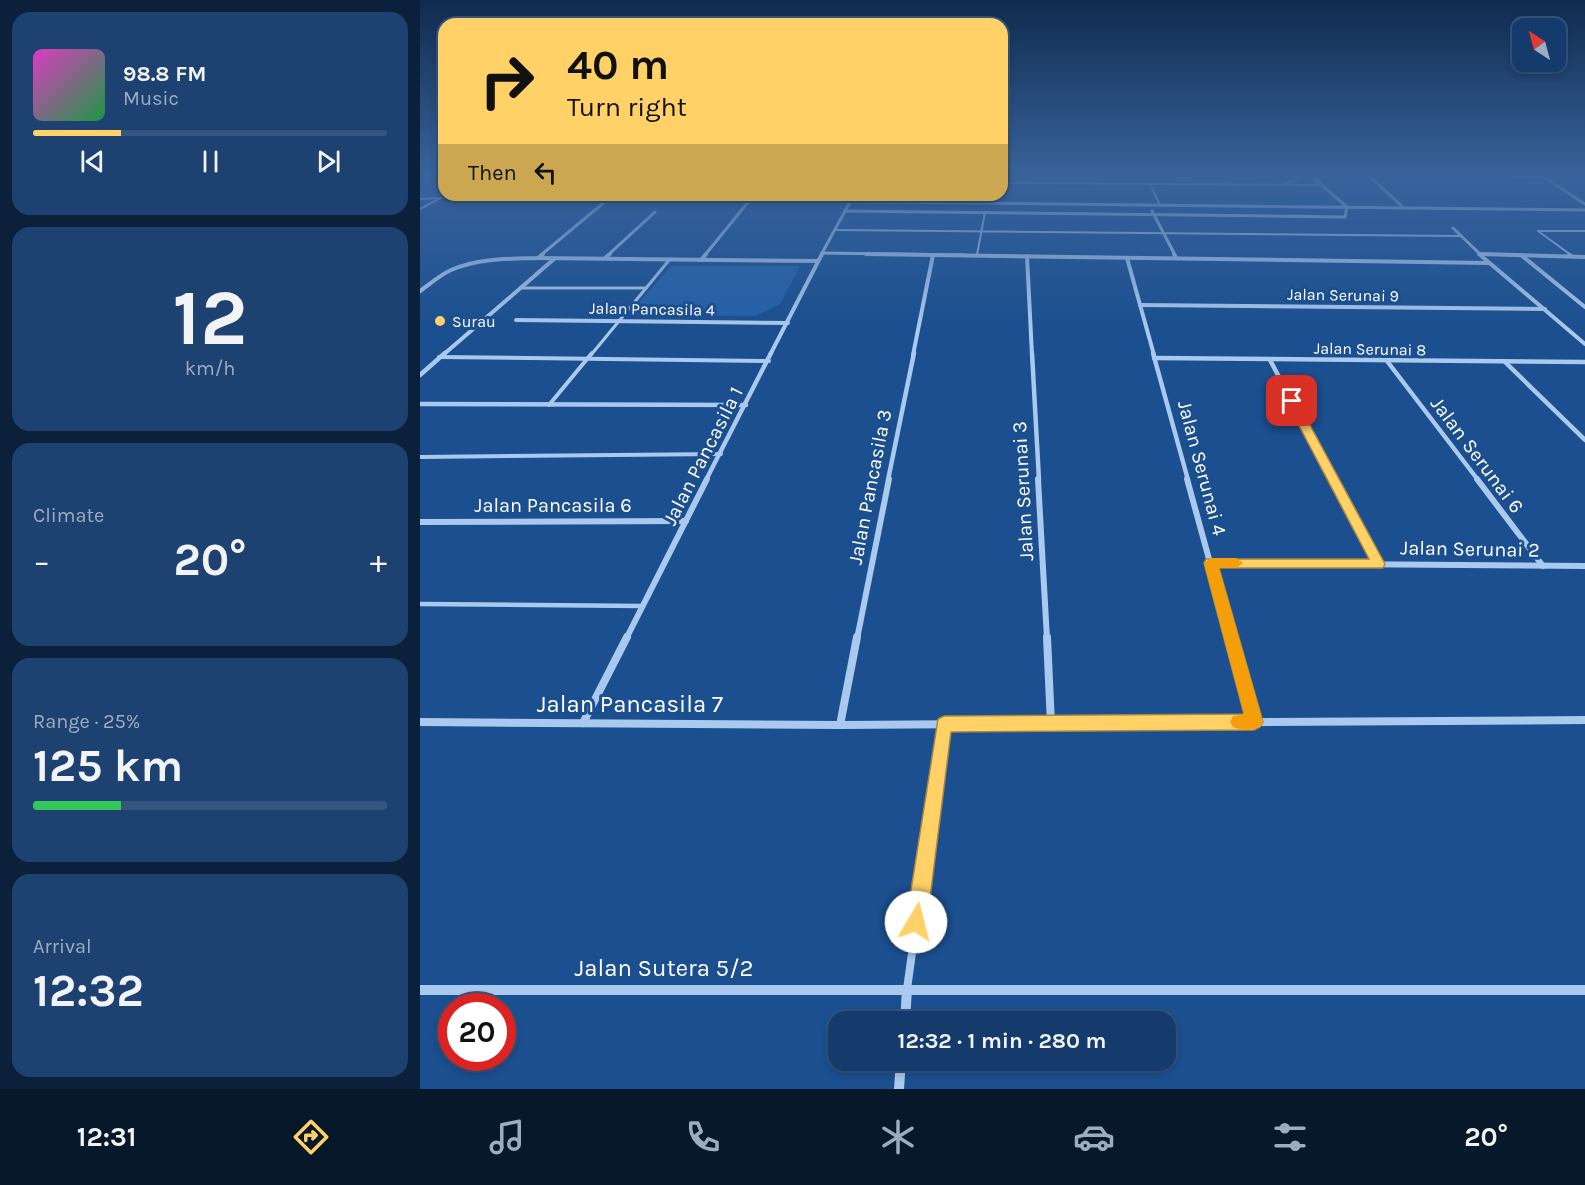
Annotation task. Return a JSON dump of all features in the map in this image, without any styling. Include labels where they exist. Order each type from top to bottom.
[{"type":"street","points":[[538,258],[576,226]]},
{"type":"street","points":[[604,259],[640,226]]},
{"type":"street","points":[[701,260],[729,226]]},
{"type":"street","name":"Jalan Pancasila 1","points":[[583,723],[837,226]]},
{"type":"street","points":[[1160,226],[1176,258]]},
{"type":"street","points":[[1453,228],[1489,263],[1585,344]]},
{"type":"street","points":[[822,253],[1489,263]]},
{"type":"street","points":[[1480,254],[1585,257]]},
{"type":"street","name":"Jalan Pancasila 3","points":[[840,725],[933,255]]},
{"type":"street","points":[[1521,255],[1585,307]]},
{"type":"street","name":"Jalan Serunai 3","points":[[1027,256],[1051,724]]},
{"type":"street","points":[[420,375],[555,258]]},
{"type":"street","points":[[420,291],[449,271],[468,264],[492,260],[555,258],[818,261]]},
{"type":"street","name":"Jalan Serunai 4","points":[[1127,258],[1254,722]]},
{"type":"street","name":"Jalan Serunai 9","points":[[1140,305],[1545,309]]},
{"type":"street","name":"Jalan Pancasila 4","points":[[516,320],[788,323]]},
{"type":"street","name":"Jalan Serunai 8","points":[[1154,358],[1387,362],[1585,362]]},
{"type":"street","points":[[1270,360],[1378,564]]},
{"type":"street","name":"Jalan Serunai 6","points":[[1387,362],[1543,566]]},
{"type":"street","points":[[1504,362],[1585,440]]},
{"type":"street","points":[[420,404],[746,405]]},
{"type":"street","name":"Jalan Pancasila 6","points":[[420,522],[686,521]]},
{"type":"street","name":"Jalan Serunai 2","points":[[1211,563],[1585,566]]},
{"type":"street","name":"Jalan Pancasila 7","points":[[420,722],[840,725],[1585,720]]},
{"type":"street","points":[[905,1011],[908,989]]},
{"type":"street","name":"Jalan Sutera 5/2","points":[[420,990],[1585,990]]},
{"type":"street","points":[[898,1089],[900,1071]]},
{"type":"lane","points":[[977,255],[982,226]]},
{"type":"lane","points":[[835,230],[1461,236]]},
{"type":"lane","points":[[1574,257],[1538,231],[1585,231]]},
{"type":"lane","points":[[549,405],[670,260]]},
{"type":"lane","points":[[521,288],[646,288]]},
{"type":"lane","points":[[439,357],[769,361]]},
{"type":"lane","points":[[420,457],[721,454]]},
{"type":"lane","points":[[420,604],[642,606]]},
{"type":"lane","points":[[908,989],[944,724]]},
{"type":"shaded area","points":[[671,266],[800,266],[780,304],[755,316],[628,315]]},
{"type":"slow traffic","points":[[1236,563],[1211,563],[1254,722],[1239,722]]},
{"type":"place","name":"Surau","points":[[440,321]]},
{"type":"route","points":[[916,922],[944,724],[1254,722],[1211,563],[1378,564],[1292,401]]}]
